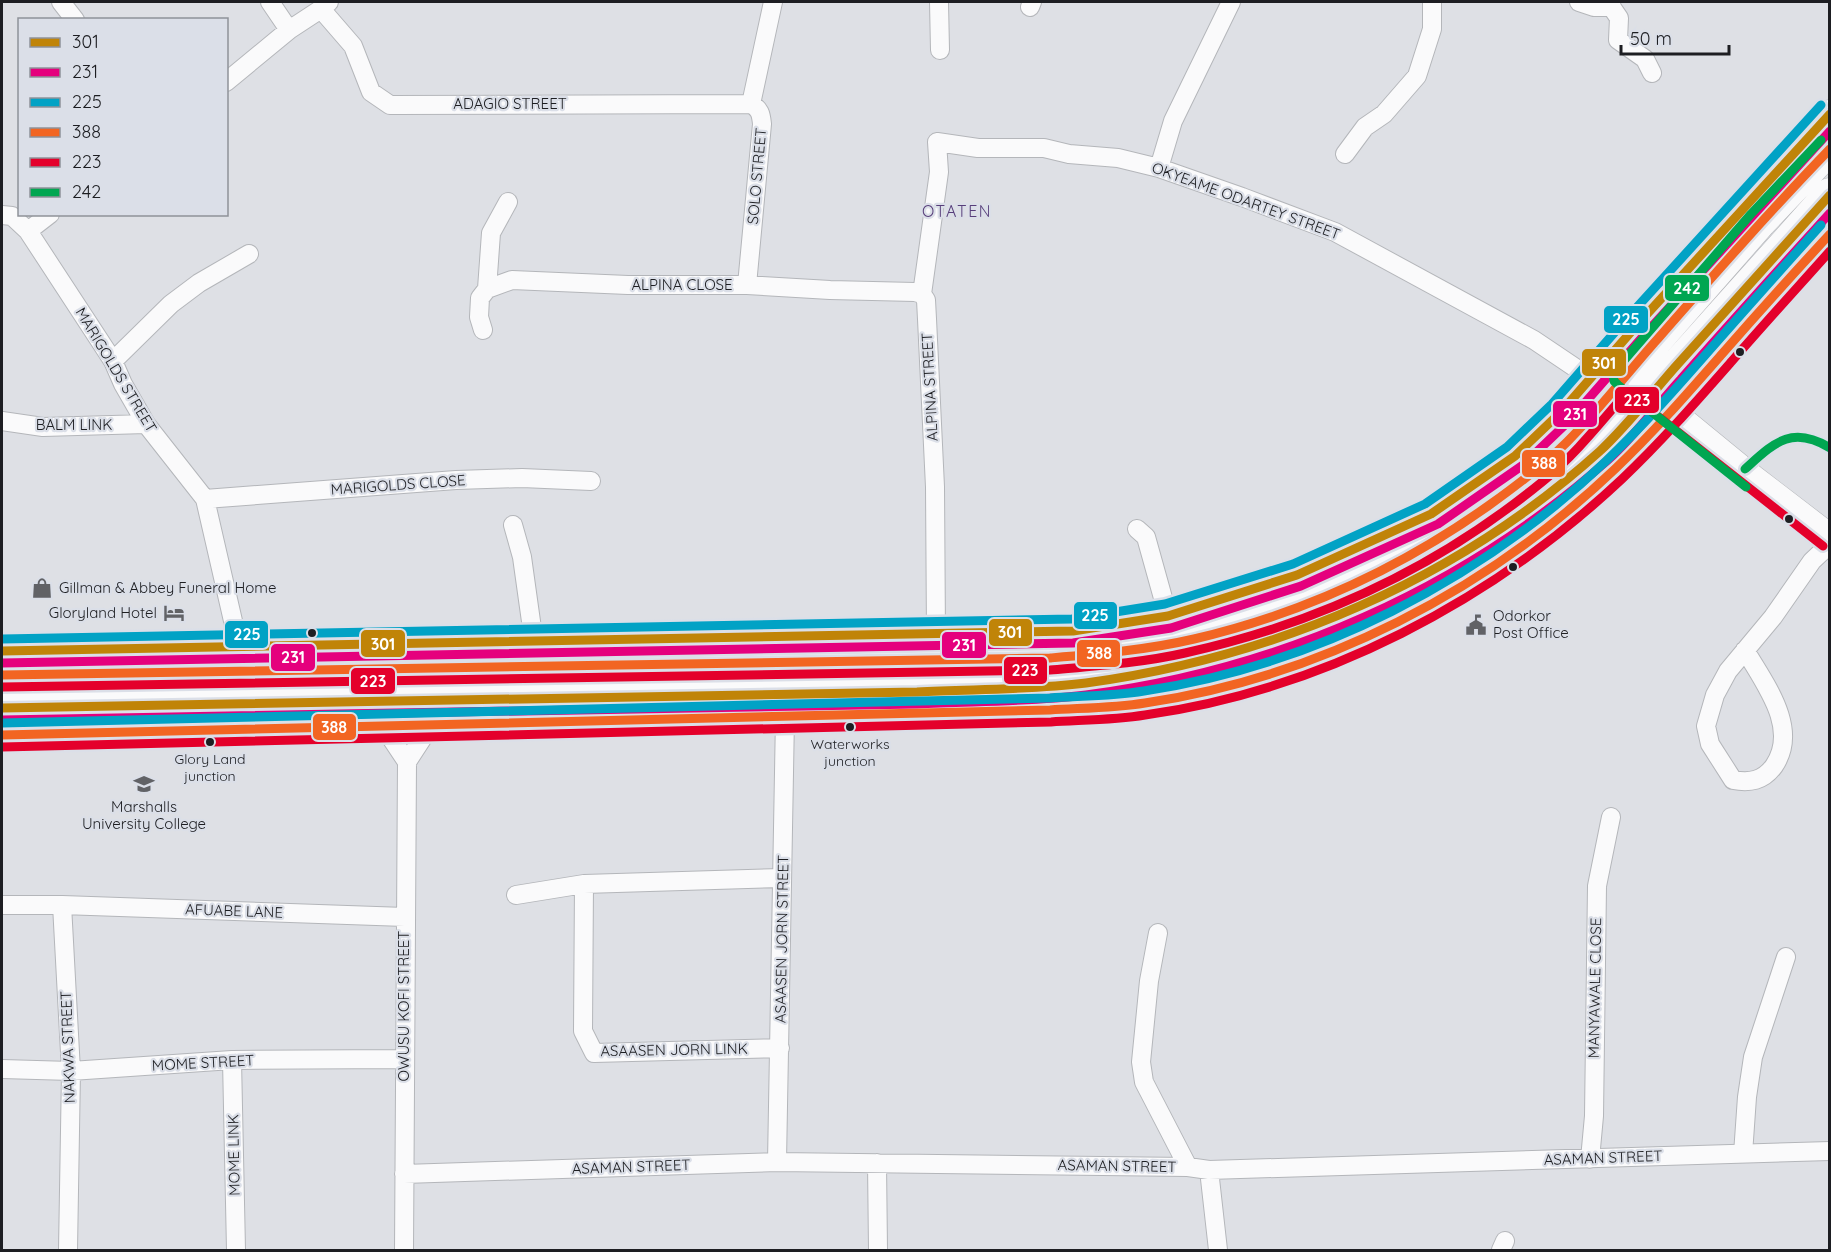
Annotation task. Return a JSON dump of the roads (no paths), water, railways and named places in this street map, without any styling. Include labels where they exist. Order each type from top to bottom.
[{"type":"highway","points":[[7,667],[351,669],[535,653],[881,660],[1098,656],[1145,649],[1226,631],[1316,602],[1354,586],[1429,547],[1501,499],[1567,442],[1760,222],[1820,158]]},
{"type":"highway","points":[[1661,403],[1659,371],[1792,219],[1801,206],[1820,158]]},
{"type":"highway","points":[[10,708],[906,692],[1085,684],[1164,671],[1202,678],[1272,642],[1332,619],[1394,591],[1470,549],[1569,479],[1602,449],[1661,403],[1830,194]]},
{"type":"highway","points":[[1538,502],[1624,406],[1629,393],[1629,384],[1625,376]]},
{"type":"highway","points":[[856,634],[881,660]]},
{"type":"highway","points":[[7,667],[22,678],[28,688],[27,700],[10,708]]},
{"type":"highway","points":[[351,669],[341,676],[338,686],[342,697],[352,702]]},
{"type":"street","points":[[61,2],[73,18]]},
{"type":"street","points":[[270,2],[289,30]]},
{"type":"street","points":[[751,104],[773,2]]},
{"type":"street","points":[[939,2],[940,50]]},
{"type":"street","points":[[1159,168],[1173,121],[1231,2]]},
{"type":"street","points":[[1345,154],[1366,126],[1384,114],[1418,76],[1432,29],[1432,2]]},
{"type":"street","points":[[1579,2],[1594,7],[1610,4],[1619,18],[1618,40],[1645,59],[1652,73]]},
{"type":"street","points":[[228,80],[289,30],[325,5]]},
{"type":"street","name":"ADAGIO STREET","points":[[325,5],[353,46],[371,92],[390,105],[751,104]]},
{"type":"street","name":"SOLO STREET","points":[[747,285],[762,124],[758,107],[751,104]]},
{"type":"street","points":[[7,667],[239,647],[535,653],[856,634],[936,635],[1072,631],[1168,616],[1297,575],[1431,514],[1515,456],[1592,379],[1637,326],[1830,113]]},
{"type":"street","name":"OKYEAME ODARTEY STREET","points":[[937,142],[978,148],[1044,148],[1069,154],[1118,158],[1159,168],[1335,232],[1534,340],[1592,379]]},
{"type":"street","name":"ALPINA STREET","points":[[936,635],[935,487],[926,300],[922,294],[939,172],[937,142]]},
{"type":"street","points":[[483,330],[478,317],[480,298],[487,290],[491,233],[508,202]]},
{"type":"street","points":[[2,214],[12,216],[28,231],[47,216]]},
{"type":"street","name":"MARIGOLDS STREET","points":[[28,231],[113,361],[123,384],[146,424],[205,499],[239,647]]},
{"type":"street","points":[[2,735],[1072,708],[1158,702],[1202,678],[1279,672],[1355,643],[1442,600],[1523,546],[1598,485],[1642,442],[1661,403],[1830,233]]},
{"type":"street","points":[[113,361],[171,304],[199,283],[249,254]]},
{"type":"street","name":"ALPINA CLOSE","points":[[487,290],[497,284],[524,280],[628,285],[747,285],[922,294]]},
{"type":"street","points":[[1625,376],[1830,537]]},
{"type":"street","name":"BALM LINK","points":[[2,421],[43,427],[146,424]]},
{"type":"street","points":[[1642,442],[1674,432],[1701,436]]},
{"type":"street","name":"MARIGOLDS CLOSE","points":[[205,499],[456,480],[522,478],[591,481]]},
{"type":"street","points":[[513,525],[522,556],[535,653]]},
{"type":"street","points":[[1137,529],[1146,537],[1168,616]]},
{"type":"street","points":[[1745,650],[1778,708],[1783,747],[1770,772],[1750,783],[1733,780],[1710,744],[1706,726],[1715,695],[1728,671],[1745,650],[1773,617],[1812,561],[1830,544]]},
{"type":"street","name":"ASAASEN JORN STREET","points":[[777,1162],[785,717]]},
{"type":"street","points":[[383,726],[407,762],[431,725]]},
{"type":"street","name":"OWUSU KOFI STREET","points":[[404,1251],[407,762]]},
{"type":"street","name":"MANYAWALE CLOSE","points":[[1590,1159],[1593,1116],[1597,886],[1611,817]]},
{"type":"street","points":[[516,895],[584,884],[782,878]]},
{"type":"street","name":"ASAASEN JORN LINK","points":[[584,884],[583,1031],[594,1053],[780,1048]]},
{"type":"street","points":[[2,905],[62,905]]},
{"type":"street","name":"AFUABE LANE","points":[[62,905],[405,917]]},
{"type":"street","name":"NAKWA STREET","points":[[62,905],[71,1071],[68,1251]]},
{"type":"street","points":[[1158,933],[1149,981],[1142,1062],[1144,1082],[1188,1167]]},
{"type":"street","points":[[1743,1154],[1747,1096],[1753,1057],[1786,957]]},
{"type":"street","name":"MOME STREET","points":[[2,1069],[71,1071],[232,1060],[404,1059]]},
{"type":"street","name":"MOME LINK","points":[[232,1060],[236,1251]]},
{"type":"street","name":"ASAMAN STREET","points":[[404,1174],[777,1162],[1188,1167],[1209,1170],[1830,1151]]},
{"type":"street","points":[[877,1163],[878,1251]]},
{"type":"street","points":[[1209,1170],[1218,1251]]},
{"type":"place","name":"Gillman & Abbey Funeral Home","points":[[42,588]]},
{"type":"place","name":"Gloryland Hotel","points":[[174,613]]},
{"type":"place","name":"Odorkor Post Office","points":[[1476,625]]},
{"type":"place","name":"Waterworks junction","points":[[850,727]]},
{"type":"place","name":"Glory Land junction","points":[[210,742]]},
{"type":"place","name":"Marshalls University College","points":[[144,784]]},
{"type":"district","name":"OTATEN","points":[[957,211]]}]
